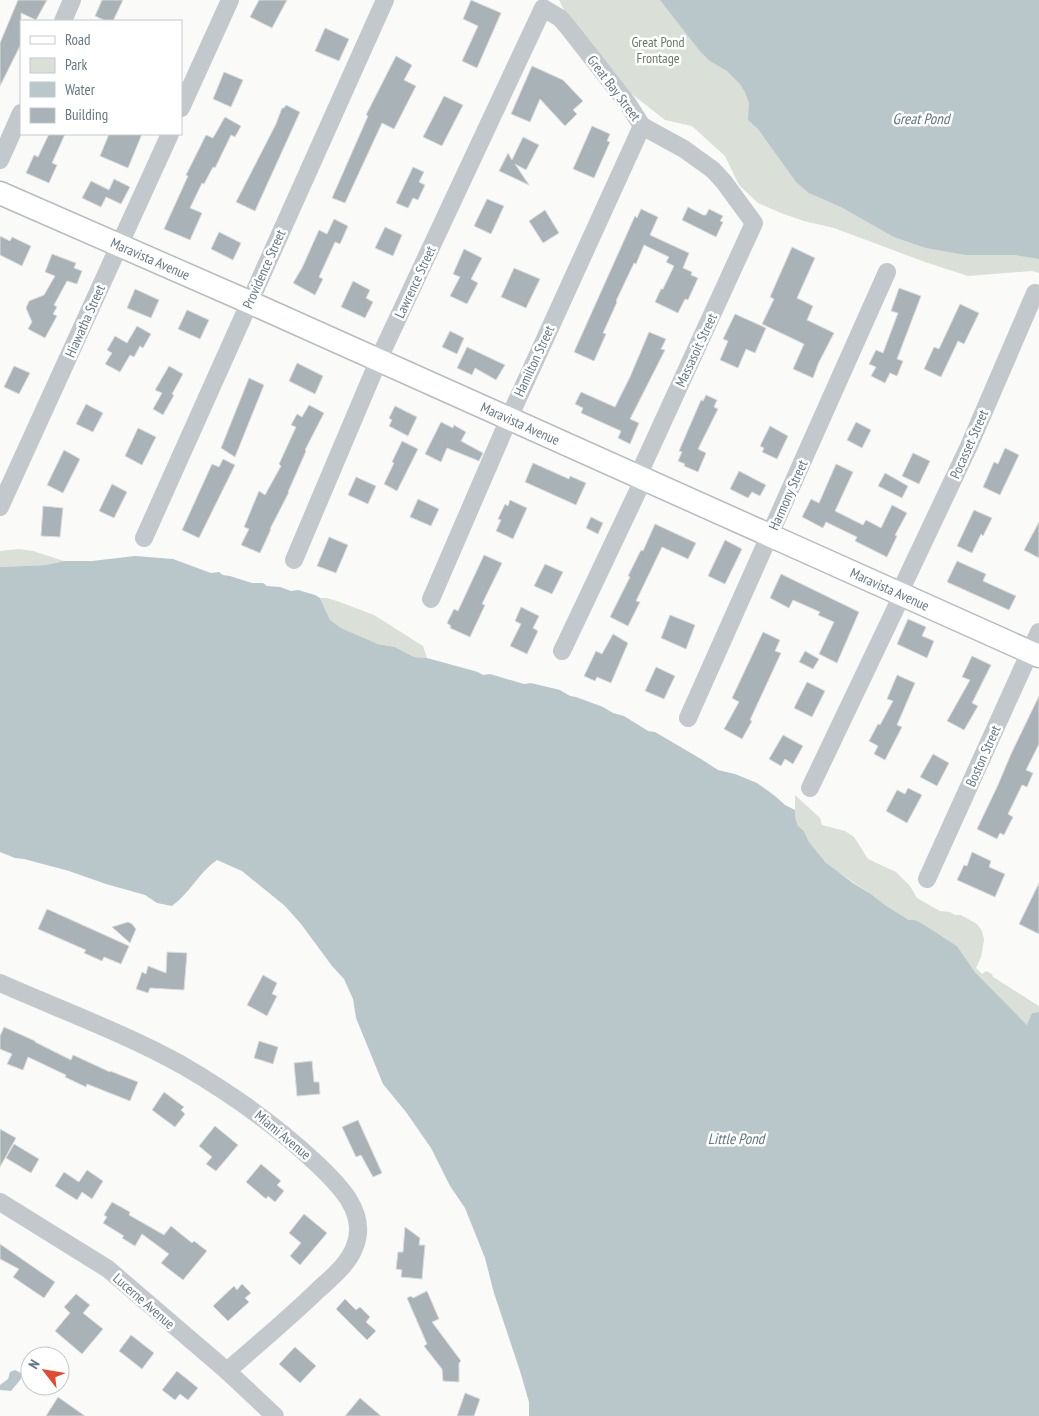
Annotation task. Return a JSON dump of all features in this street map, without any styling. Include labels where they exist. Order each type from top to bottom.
[{"type":"main road","name":"Maravista Avenue","points":[[0,193],[510,418],[901,594],[1036,647]]},
{"type":"street","points":[[62,20],[72,0]]},
{"type":"street","points":[[182,106],[230,0]]},
{"type":"street","name":"Providence Street","points":[[144,538],[385,0]]},
{"type":"street","name":"Great Bay Street","points":[[543,8],[560,18],[567,26],[628,104],[642,126],[684,149],[712,170],[724,182],[754,223]]},
{"type":"street","name":"Lawrence Street","points":[[294,560],[379,360],[543,8]]},
{"type":"street","points":[[0,160],[20,115]]},
{"type":"street","name":"Hamilton Street","points":[[430,599],[642,126]]},
{"type":"street","name":"Hiawatha Street","points":[[0,508],[170,135]]},
{"type":"street","name":"Massasoit Street","points":[[562,651],[754,223]]},
{"type":"street","name":"Harmony Street","points":[[688,718],[887,272]]},
{"type":"street","name":"Pocasset Street","points":[[810,788],[901,594],[1037,293]]},
{"type":"street","name":"Boston Street","points":[[926,879],[1036,647]]},
{"type":"street","name":"Miami Avenue","points":[[0,983],[119,1034],[181,1065],[245,1104],[298,1146],[342,1188],[355,1211],[358,1222],[356,1244],[348,1261],[287,1320],[226,1371]]},
{"type":"street","name":"Lucerne Avenue","points":[[0,1202],[108,1269],[275,1416]]},
{"type":"green space","name":"Great Pond Frontage","points":[[559,0],[682,0],[1039,242],[1039,273],[1032,271],[968,276],[834,228],[804,221],[758,203],[739,185],[725,156],[692,126],[665,120],[628,91],[566,14]]},
{"type":"green space","points":[[19,549],[33,551],[64,561],[46,565],[0,567],[0,551]]},
{"type":"green space","points":[[320,598],[337,601],[374,615],[423,646],[427,658],[414,657],[395,647],[378,644],[341,628],[330,620]]},
{"type":"green space","points":[[795,795],[820,818],[822,825],[845,831],[854,837],[868,859],[896,872],[910,886],[917,898],[940,911],[961,915],[977,924],[982,931],[984,940],[981,957],[976,968],[982,974],[986,971],[992,974],[993,977],[1039,1006],[1039,1012],[1032,1013],[1028,1026],[975,972],[957,946],[923,924],[915,920],[909,920],[885,905],[820,858],[804,831],[798,826],[795,817]]},
{"type":"water","name":"Great Pond","points":[[660,0],[1039,0],[1039,259],[1015,255],[966,255],[926,248],[894,237],[841,207],[809,193],[796,182],[758,129],[748,120],[749,103],[740,84],[727,71],[710,61],[699,50]]},
{"type":"water","name":"Little Pond","points":[[135,556],[173,559],[211,573],[219,572],[223,575],[252,583],[263,583],[267,586],[280,587],[291,591],[298,590],[315,595],[320,598],[330,620],[341,628],[378,644],[395,647],[414,657],[427,658],[483,675],[490,674],[524,684],[531,683],[560,690],[570,696],[624,716],[648,731],[655,732],[718,770],[735,774],[757,783],[785,805],[795,810],[798,826],[804,831],[809,842],[825,862],[885,905],[909,920],[915,920],[923,924],[957,946],[975,972],[1027,1025],[1032,1013],[1039,1012],[1039,1416],[529,1416],[529,1402],[520,1371],[494,1293],[485,1258],[465,1208],[450,1186],[431,1148],[406,1112],[383,1084],[356,1018],[353,999],[344,979],[285,906],[242,871],[217,860],[205,870],[172,906],[157,903],[145,895],[69,871],[15,858],[0,852],[0,567],[46,565],[64,561],[92,561]]},
{"type":"water","points":[[15,1370],[20,1372],[20,1380],[11,1391],[0,1390],[0,1385],[8,1379],[10,1372]]},
{"type":"building","points":[[18,0],[47,0],[36,20],[21,13],[20,46],[0,86],[0,43]]},
{"type":"building","points":[[102,0],[123,0],[113,20],[104,20],[95,16]]},
{"type":"building","points":[[259,0],[287,0],[272,28],[250,17]]},
{"type":"building","points":[[471,0],[501,13],[477,68],[462,61],[478,26],[463,19]]},
{"type":"building","points":[[325,28],[349,39],[339,61],[315,51]]},
{"type":"building","points":[[396,56],[412,65],[404,80],[416,86],[394,129],[382,123],[345,203],[332,198],[368,116],[366,115]]},
{"type":"building","points":[[532,66],[563,80],[583,101],[573,110],[577,114],[565,126],[540,99],[530,122],[511,114]]},
{"type":"building","points":[[224,72],[243,80],[231,107],[213,99]]},
{"type":"building","points":[[444,96],[463,105],[442,146],[423,137]]},
{"type":"building","points":[[286,105],[300,112],[255,211],[236,202],[276,124],[282,108]]},
{"type":"building","points":[[225,117],[241,126],[235,137],[231,135],[215,168],[213,167],[204,184],[202,183],[190,208],[202,213],[190,240],[164,229],[188,176],[186,175],[206,135],[213,138]]},
{"type":"building","points":[[592,126],[610,134],[607,141],[610,142],[594,178],[573,169]]},
{"type":"building","points":[[49,135],[65,135],[52,163],[57,165],[49,183],[26,173],[34,155],[38,157]]},
{"type":"building","points":[[109,135],[142,135],[128,168],[100,156]]},
{"type":"building","points":[[523,137],[539,145],[526,170],[515,164],[529,185],[499,171],[508,153],[512,160]]},
{"type":"building","points":[[413,167],[424,172],[419,182],[425,185],[418,200],[413,198],[408,208],[396,203]]},
{"type":"building","points":[[114,179],[130,187],[121,204],[106,197],[101,207],[82,198],[91,181],[109,190]]},
{"type":"building","points":[[487,199],[504,206],[491,234],[474,226]]},
{"type":"building","points":[[688,207],[703,215],[706,215],[709,209],[723,216],[720,221],[723,222],[716,237],[682,220]]},
{"type":"building","points":[[641,209],[658,217],[650,235],[689,253],[683,268],[692,272],[691,275],[698,278],[688,300],[685,299],[678,313],[655,302],[674,266],[666,262],[669,257],[644,245],[616,301],[603,333],[606,334],[594,361],[574,352],[635,216],[637,218]]},
{"type":"building","points":[[545,210],[559,233],[543,243],[529,221]]},
{"type":"building","points":[[334,219],[348,226],[340,244],[335,242],[319,277],[323,279],[315,295],[293,283],[319,230],[327,234]]},
{"type":"building","points":[[385,227],[402,235],[393,256],[375,248]]},
{"type":"building","points":[[219,232],[241,243],[233,260],[211,249]]},
{"type":"building","points":[[0,236],[10,241],[12,237],[31,246],[22,266],[0,255]]},
{"type":"building","points":[[792,247],[815,258],[797,298],[813,306],[807,320],[834,333],[813,378],[793,369],[804,344],[762,324],[774,299],[770,297]]},
{"type":"building","points":[[464,249],[482,258],[471,279],[478,283],[467,304],[450,296],[460,277],[453,274]]},
{"type":"building","points":[[52,254],[76,263],[74,268],[82,271],[77,284],[67,281],[54,305],[57,307],[53,314],[57,316],[45,338],[28,329],[32,322],[26,308],[29,301],[44,295],[55,276],[45,272]]},
{"type":"building","points":[[514,268],[540,279],[526,308],[501,297]]},
{"type":"building","points":[[353,281],[370,290],[366,298],[373,302],[365,318],[341,307]]},
{"type":"building","points":[[899,288],[921,296],[897,359],[903,361],[897,376],[890,373],[885,383],[871,376],[876,367],[869,364],[876,350],[883,353],[898,313],[891,311]]},
{"type":"building","points":[[135,289],[159,300],[151,318],[127,308]]},
{"type":"building","points":[[960,304],[979,313],[964,344],[958,341],[941,377],[924,369],[934,347],[939,349]]},
{"type":"building","points":[[187,310],[209,320],[200,339],[178,329]]},
{"type":"building","points":[[735,314],[766,328],[755,353],[746,349],[738,368],[720,360],[728,341],[723,339]]},
{"type":"building","points":[[137,326],[151,334],[143,348],[140,346],[134,357],[130,355],[120,372],[105,364],[112,353],[107,350],[115,336],[127,343]]},
{"type":"building","points":[[450,331],[464,338],[457,354],[442,347]]},
{"type":"building","points":[[649,332],[666,339],[661,349],[665,350],[630,419],[639,423],[630,444],[618,438],[621,431],[581,413],[583,408],[575,404],[581,392],[615,407]]},
{"type":"building","points":[[467,347],[505,365],[496,380],[475,368],[472,375],[457,368]]},
{"type":"building","points":[[297,363],[323,376],[315,394],[289,381]]},
{"type":"building","points":[[14,366],[30,373],[19,394],[4,387]]},
{"type":"building","points":[[169,366],[183,374],[163,415],[153,409],[162,393],[155,390]]},
{"type":"building","points":[[249,378],[264,385],[235,457],[221,448]]},
{"type":"building","points":[[706,395],[717,400],[714,407],[718,409],[698,449],[706,453],[698,472],[678,461],[682,452],[679,451],[701,400],[703,401]]},
{"type":"building","points":[[86,404],[103,413],[93,432],[76,424]]},
{"type":"building","points":[[309,405],[324,413],[305,450],[289,492],[260,553],[241,545],[249,529],[244,527],[259,491],[265,495],[281,466],[279,464],[296,427],[291,425],[297,414],[302,417]]},
{"type":"building","points":[[395,406],[417,417],[408,436],[389,426],[392,420],[389,418]]},
{"type":"building","points":[[441,422],[453,428],[454,425],[466,432],[461,441],[483,453],[479,461],[447,448],[441,462],[425,454]]},
{"type":"building","points":[[856,422],[871,430],[862,448],[847,440]]},
{"type":"building","points":[[770,426],[788,436],[777,459],[762,452],[764,448],[760,446]]},
{"type":"building","points":[[138,428],[156,437],[142,465],[125,456]]},
{"type":"building","points":[[402,441],[418,449],[397,491],[384,484]]},
{"type":"building","points":[[1005,448],[1019,455],[1000,495],[983,487],[994,462],[998,464]]},
{"type":"building","points":[[64,450],[80,459],[63,493],[47,485]]},
{"type":"building","points":[[913,453],[930,461],[919,484],[902,476]]},
{"type":"building","points":[[223,459],[235,465],[199,538],[182,530],[212,464],[219,467]]},
{"type":"building","points":[[533,463],[569,479],[570,476],[586,483],[576,505],[525,482]]},
{"type":"building","points":[[836,464],[853,472],[835,511],[863,525],[866,520],[881,528],[892,505],[907,513],[895,535],[897,536],[887,557],[855,541],[857,537],[826,522],[823,528],[802,517],[811,499],[819,503]]},
{"type":"building","points":[[739,471],[766,485],[760,496],[752,492],[748,498],[730,489]]},
{"type":"building","points":[[885,473],[908,486],[902,498],[878,486]]},
{"type":"building","points":[[356,477],[376,486],[368,504],[348,495]]},
{"type":"building","points":[[112,484],[127,492],[114,518],[99,511]]},
{"type":"building","points":[[418,499],[439,509],[431,526],[410,517]]},
{"type":"building","points":[[510,500],[527,508],[513,539],[496,531],[501,520],[498,519],[505,504],[508,506]]},
{"type":"building","points":[[43,506],[63,508],[60,537],[41,536]]},
{"type":"building","points":[[974,510],[992,518],[983,536],[981,534],[972,553],[957,546]]},
{"type":"building","points":[[591,517],[603,523],[598,534],[586,528]]},
{"type":"building","points":[[1039,522],[1039,558],[1024,550]]},
{"type":"building","points":[[655,524],[696,543],[688,559],[662,547],[636,601],[640,602],[628,626],[610,617],[630,577],[628,576],[641,550],[643,551]]},
{"type":"building","points":[[329,537],[348,545],[336,573],[317,566]]},
{"type":"building","points":[[725,540],[742,549],[725,584],[708,576]]},
{"type":"building","points":[[484,555],[502,563],[482,604],[485,605],[470,637],[450,628],[451,626],[447,623],[454,609],[458,611]]},
{"type":"building","points":[[957,561],[986,574],[983,581],[1016,596],[1009,610],[947,582]]},
{"type":"building","points":[[545,564],[563,572],[552,594],[534,586]]},
{"type":"building","points":[[781,574],[859,612],[837,663],[819,654],[834,622],[818,615],[820,612],[793,600],[789,608],[770,598]]},
{"type":"building","points":[[521,607],[539,616],[533,628],[538,631],[527,654],[510,646],[521,624],[515,621]]},
{"type":"building","points":[[670,615],[695,625],[686,649],[661,638]]},
{"type":"building","points":[[908,619],[926,627],[922,636],[934,641],[927,658],[897,644]]},
{"type":"building","points":[[763,632],[780,640],[775,651],[781,653],[750,720],[752,721],[742,739],[724,729],[739,702],[732,698]]},
{"type":"building","points":[[613,634],[628,643],[611,683],[597,677],[595,681],[584,676],[596,651],[602,654]]},
{"type":"building","points":[[805,651],[819,659],[813,669],[799,662]]},
{"type":"building","points":[[972,656],[991,665],[972,703],[978,706],[964,730],[947,721],[970,680],[962,677]]},
{"type":"building","points":[[656,667],[675,676],[664,699],[645,691]]},
{"type":"building","points":[[897,675],[915,683],[897,725],[902,727],[885,760],[874,754],[878,746],[869,741],[893,701],[887,699]]},
{"type":"building","points":[[807,682],[825,691],[812,717],[794,708]]},
{"type":"building","points":[[1039,696],[1039,744],[1026,770],[1033,773],[1027,787],[1022,785],[1008,814],[1013,817],[1004,835],[1000,833],[997,839],[977,829]]},
{"type":"building","points":[[783,735],[803,746],[793,764],[785,759],[781,766],[769,759]]},
{"type":"building","points":[[933,754],[949,763],[937,786],[920,777]]},
{"type":"building","points":[[908,788],[922,795],[907,823],[886,811],[897,790],[905,794]]},
{"type":"building","points":[[972,852],[991,861],[989,867],[1005,874],[995,897],[957,880],[964,865],[967,866]]},
{"type":"building","points":[[1039,883],[1039,934],[1019,924]]},
{"type":"building","points":[[47,909],[129,946],[121,964],[104,957],[102,961],[84,953],[86,950],[38,929]]},
{"type":"building","points":[[128,922],[136,929],[130,943],[112,927]]},
{"type":"building","points":[[167,952],[187,953],[184,990],[150,988],[148,993],[136,989],[142,972],[146,974],[148,966],[166,973]]},
{"type":"building","points":[[263,975],[277,983],[272,994],[277,996],[267,1016],[247,1005]]},
{"type":"building","points":[[4,1027],[71,1060],[73,1055],[110,1072],[138,1082],[130,1101],[87,1084],[86,1087],[28,1057],[23,1070],[7,1064],[12,1054],[0,1049],[0,1036]]},
{"type":"building","points":[[259,1041],[278,1047],[273,1064],[254,1058]]},
{"type":"building","points":[[312,1061],[314,1082],[319,1082],[320,1094],[297,1096],[294,1063]]},
{"type":"building","points":[[164,1092],[184,1107],[181,1110],[185,1114],[175,1127],[152,1110]]},
{"type":"building","points":[[358,1120],[382,1173],[373,1177],[361,1155],[356,1157],[342,1127]]},
{"type":"building","points":[[215,1126],[238,1145],[216,1171],[206,1164],[212,1157],[199,1146]]},
{"type":"building","points":[[0,1129],[16,1138],[0,1167]]},
{"type":"building","points":[[14,1144],[39,1159],[31,1173],[6,1158]]},
{"type":"building","points":[[261,1164],[281,1181],[277,1185],[284,1191],[275,1202],[268,1196],[266,1199],[246,1182]]},
{"type":"building","points":[[87,1170],[103,1181],[92,1199],[82,1192],[77,1200],[55,1186],[64,1172],[79,1182]]},
{"type":"building","points":[[112,1202],[130,1212],[129,1215],[164,1235],[171,1226],[192,1243],[194,1241],[207,1251],[183,1280],[161,1263],[169,1254],[142,1234],[135,1246],[122,1238],[124,1236],[103,1223],[107,1217],[104,1215]]},
{"type":"building","points":[[304,1214],[327,1233],[300,1265],[290,1256],[301,1243],[289,1233]]},
{"type":"building","points":[[405,1227],[420,1238],[419,1245],[425,1245],[422,1279],[401,1277],[402,1270],[396,1269],[398,1252],[403,1252]]},
{"type":"building","points":[[0,1244],[55,1282],[44,1298],[13,1277],[19,1269],[0,1259]]},
{"type":"building","points":[[242,1284],[251,1293],[245,1298],[249,1302],[228,1321],[213,1306],[234,1286],[237,1290]]},
{"type":"building","points":[[427,1291],[439,1319],[432,1322],[461,1361],[459,1363],[459,1382],[443,1381],[442,1369],[424,1346],[427,1344],[407,1298],[411,1296],[413,1298]]},
{"type":"building","points":[[76,1294],[90,1305],[83,1313],[103,1329],[82,1354],[55,1331],[70,1313],[64,1307]]},
{"type":"building","points":[[345,1299],[356,1310],[360,1307],[370,1317],[366,1322],[376,1331],[367,1340],[336,1309]]},
{"type":"building","points":[[131,1335],[154,1353],[142,1369],[119,1351]]},
{"type":"building","points":[[295,1347],[316,1366],[300,1383],[279,1364]]},
{"type":"building","points":[[177,1371],[198,1388],[188,1400],[180,1394],[175,1400],[162,1390]]},
{"type":"building","points":[[465,1393],[480,1399],[474,1416],[457,1416]]},
{"type":"building","points":[[58,1397],[85,1416],[46,1416]]},
{"type":"building","points":[[360,1398],[381,1416],[345,1416]]}]
